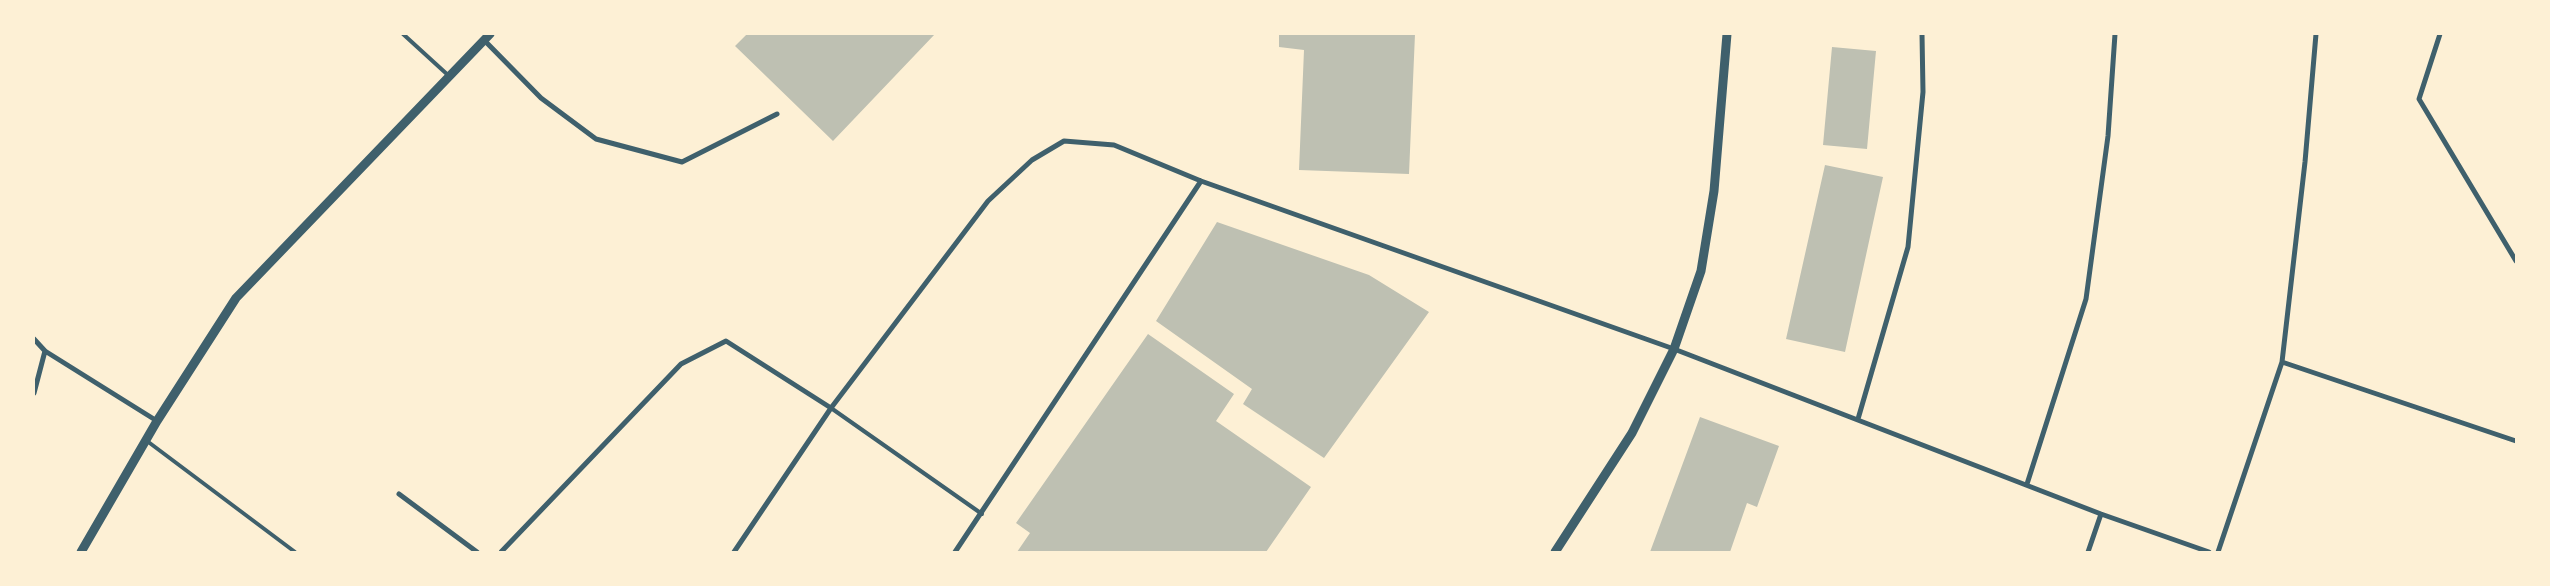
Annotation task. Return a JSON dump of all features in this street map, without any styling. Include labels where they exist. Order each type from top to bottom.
[{"type":"street","points":[[1555,552],[1632,433],[1674,349],[1703,262],[1714,191],[1727,34]]},
{"type":"street","points":[[1858,418],[1908,247],[1923,92],[1922,34]]},
{"type":"street","points":[[2027,484],[2086,299],[2108,136],[2115,34]]},
{"type":"street","points":[[2218,552],[2282,362],[2305,162],[2316,34]]},
{"type":"street","points":[[2440,34],[2419,99],[2516,261]]},
{"type":"street","points":[[82,552],[157,421],[236,298],[487,37],[541,98],[596,139],[682,162],[777,114]]},
{"type":"street","points":[[734,552],[831,408],[988,201],[1032,160],[1064,141],[1114,145],[1202,180],[1674,349],[1858,418],[2101,514],[2209,552]]},
{"type":"street","points":[[955,552],[1202,180]]},
{"type":"street","points":[[34,339],[46,351],[157,421]]},
{"type":"street","points":[[501,552],[681,364],[726,341],[831,408]]},
{"type":"street","points":[[34,394],[46,351]]},
{"type":"street","points":[[2282,362],[2516,441]]},
{"type":"street","points":[[399,494],[477,552]]},
{"type":"street","points":[[2088,552],[2101,514]]},
{"type":"lane","points":[[403,34],[450,76]]},
{"type":"lane","points":[[831,408],[982,514]]},
{"type":"lane","points":[[147,441],[296,552]]},
{"type":"building","points":[[747,34],[935,34],[833,141],[735,46]]},
{"type":"building","points":[[1279,34],[1415,34],[1409,174],[1299,170],[1304,50],[1279,47]]},
{"type":"building","points":[[1832,47],[1876,51],[1867,149],[1823,145]]},
{"type":"building","points":[[1825,165],[1883,177],[1845,352],[1786,339]]},
{"type":"building","points":[[1217,222],[1369,275],[1429,312],[1324,458],[1243,404],[1252,389],[1156,321]]},
{"type":"building","points":[[1148,334],[1234,394],[1216,421],[1311,487],[1266,552],[1017,552],[1030,533],[1016,523]]},
{"type":"building","points":[[1700,417],[1779,446],[1757,507],[1747,503],[1730,552],[1650,552]]}]
